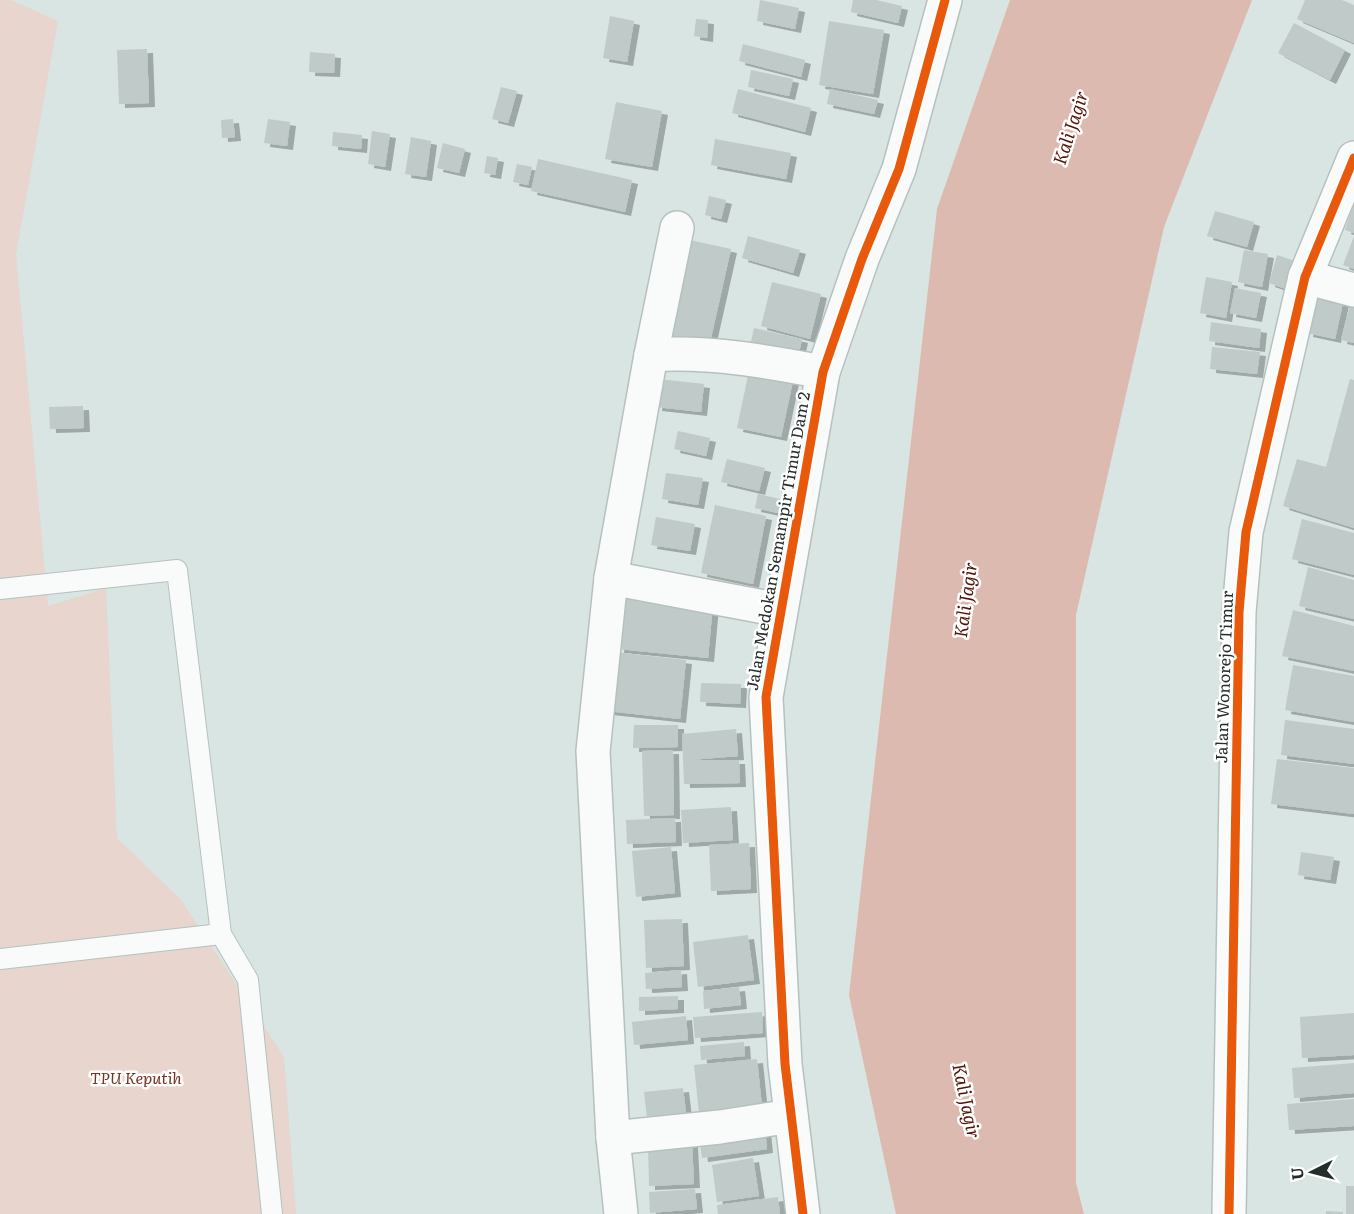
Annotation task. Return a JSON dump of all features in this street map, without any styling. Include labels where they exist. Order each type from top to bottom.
[{"type":"street","name":"Jalan Medokan Semampir Timur Dam 2","points":[[803,1214],[785,1064],[766,697],[823,372],[862,259],[899,169],[945,0]]},
{"type":"street","name":"Jalan Wonorejo Timur","points":[[1229,1214],[1236,753],[1240,601],[1246,532],[1305,277],[1354,158]]},
{"type":"street","points":[[621,1214],[613,1138],[593,751],[611,578],[651,355],[677,228]]},
{"type":"street","points":[[1305,277],[1354,290]]},
{"type":"street","points":[[651,355],[681,353],[738,357],[823,372]]},
{"type":"street","points":[[611,578],[780,610]]},
{"type":"street","points":[[613,1138],[720,1127],[791,1116]]},
{"type":"lane","points":[[0,589],[177,570],[221,934],[248,980],[272,1214]]},
{"type":"lane","points":[[0,959],[221,934]]},
{"type":"green space","name":"TPU Keputih","points":[[0,0],[11,0],[58,21],[16,254],[48,606],[106,588],[117,838],[181,900],[284,1057],[296,1214],[0,1214]]},
{"type":"water","name":"Kali Jagir","points":[[1010,0],[1252,0],[1164,227],[1076,615],[1076,1183],[1084,1214],[896,1214],[849,995],[937,209]]},
{"type":"building","points":[[760,0],[799,8],[795,29],[757,21]]},
{"type":"building","points":[[853,0],[876,0],[902,6],[898,23],[851,12]]},
{"type":"building","points":[[1305,0],[1342,0],[1354,5],[1354,43],[1297,19]]},
{"type":"building","points":[[610,16],[634,21],[627,62],[603,58]]},
{"type":"building","points":[[696,19],[708,20],[707,38],[694,36]]},
{"type":"building","points":[[829,21],[884,30],[873,94],[819,85]]},
{"type":"building","points":[[1294,23],[1345,50],[1330,80],[1278,53]]},
{"type":"building","points":[[743,44],[805,60],[801,77],[739,61]]},
{"type":"building","points":[[147,49],[149,103],[119,104],[117,50]]},
{"type":"building","points":[[310,52],[335,54],[334,73],[309,72]]},
{"type":"building","points":[[751,70],[793,79],[789,96],[748,87]]},
{"type":"building","points":[[501,87],[517,91],[508,123],[492,119]]},
{"type":"building","points":[[738,89],[811,108],[805,132],[732,113]]},
{"type":"building","points":[[830,89],[878,100],[874,114],[827,104]]},
{"type":"building","points":[[616,102],[662,111],[652,167],[605,159]]},
{"type":"building","points":[[233,119],[235,137],[222,138],[221,120]]},
{"type":"building","points":[[268,119],[290,122],[287,146],[264,143]]},
{"type":"building","points":[[372,131],[390,134],[385,167],[368,164]]},
{"type":"building","points":[[333,132],[362,135],[361,149],[332,146]]},
{"type":"building","points":[[411,137],[431,141],[426,177],[405,174]]},
{"type":"building","points":[[715,139],[791,153],[786,179],[711,165]]},
{"type":"building","points":[[443,143],[465,149],[459,173],[437,168]]},
{"type":"building","points":[[487,156],[498,158],[495,175],[484,173]]},
{"type":"building","points":[[538,159],[632,180],[625,212],[531,191]]},
{"type":"building","points":[[517,164],[532,167],[528,185],[513,182]]},
{"type":"building","points":[[709,196],[726,200],[721,219],[705,215]]},
{"type":"building","points":[[1354,203],[1354,233],[1345,230]]},
{"type":"building","points":[[1215,211],[1254,222],[1247,247],[1207,236]]},
{"type":"building","points":[[748,236],[800,250],[793,273],[742,258]]},
{"type":"building","points":[[1354,236],[1354,269],[1343,265]]},
{"type":"building","points":[[685,239],[731,249],[709,347],[664,337]]},
{"type":"building","points":[[1244,250],[1268,254],[1262,287],[1238,282]]},
{"type":"building","points":[[1277,255],[1295,261],[1286,289],[1269,283]]},
{"type":"building","points":[[1206,277],[1232,282],[1226,318],[1200,313]]},
{"type":"building","points":[[772,282],[821,294],[810,339],[761,326]]},
{"type":"building","points":[[1235,288],[1261,293],[1256,318],[1230,313]]},
{"type":"building","points":[[1315,292],[1344,298],[1335,339],[1307,333]]},
{"type":"building","points":[[1351,300],[1354,301],[1354,343],[1341,340]]},
{"type":"building","points":[[1211,322],[1261,329],[1259,348],[1209,341]]},
{"type":"building","points":[[754,328],[802,339],[798,357],[750,346]]},
{"type":"building","points":[[1212,347],[1260,352],[1257,374],[1210,369]]},
{"type":"building","points":[[750,366],[794,376],[781,437],[737,428]]},
{"type":"building","points":[[659,379],[704,384],[701,412],[656,407]]},
{"type":"building","points":[[1350,379],[1354,380],[1354,528],[1283,506],[1297,459],[1326,467]]},
{"type":"building","points":[[83,406],[84,428],[50,429],[49,407]]},
{"type":"building","points":[[678,431],[710,438],[706,456],[674,449]]},
{"type":"building","points":[[727,459],[765,468],[759,491],[721,482]]},
{"type":"building","points":[[666,473],[703,478],[698,505],[662,499]]},
{"type":"building","points":[[758,494],[780,499],[778,513],[755,508]]},
{"type":"building","points":[[715,505],[766,516],[753,584],[701,573]]},
{"type":"building","points":[[656,517],[695,524],[690,551],[651,545]]},
{"type":"building","points":[[1302,519],[1354,533],[1354,575],[1292,559]]},
{"type":"building","points":[[1308,567],[1354,580],[1354,619],[1299,606]]},
{"type":"building","points":[[624,595],[713,604],[708,658],[618,649]]},
{"type":"building","points":[[1293,610],[1354,626],[1354,671],[1282,656]]},
{"type":"building","points":[[614,652],[686,660],[680,719],[607,711]]},
{"type":"building","points":[[1293,665],[1354,676],[1354,722],[1285,710]]},
{"type":"building","points":[[701,683],[741,684],[740,704],[700,702]]},
{"type":"building","points":[[1285,720],[1354,729],[1354,764],[1281,755]]},
{"type":"building","points":[[634,725],[678,725],[678,747],[633,748]]},
{"type":"building","points":[[736,729],[738,756],[690,760],[739,760],[740,783],[684,784],[682,734]]},
{"type":"building","points":[[673,750],[674,815],[644,816],[642,751]]},
{"type":"building","points":[[1277,759],[1354,768],[1354,814],[1271,804]]},
{"type":"building","points":[[731,807],[733,840],[683,843],[681,810]]},
{"type":"building","points":[[675,818],[676,842],[627,844],[626,820]]},
{"type":"building","points":[[749,843],[751,889],[711,891],[709,845]]},
{"type":"building","points":[[671,847],[675,893],[636,897],[632,851]]},
{"type":"building","points":[[1301,852],[1334,857],[1330,880],[1298,875]]},
{"type":"building","points":[[682,919],[684,966],[646,968],[644,920]]},
{"type":"building","points":[[748,935],[754,980],[698,987],[693,942]]},
{"type":"building","points":[[681,970],[682,987],[646,989],[645,973]]},
{"type":"building","points":[[739,987],[741,1005],[704,1009],[703,991]]},
{"type":"building","points":[[678,996],[678,1009],[639,1011],[639,997]]},
{"type":"building","points":[[762,1012],[763,1033],[695,1038],[693,1017]]},
{"type":"building","points":[[1354,1013],[1354,1055],[1302,1058],[1300,1017]]},
{"type":"building","points":[[686,1016],[688,1040],[634,1045],[632,1022]]},
{"type":"building","points":[[744,1042],[745,1056],[701,1060],[700,1046]]},
{"type":"building","points":[[757,1059],[762,1107],[699,1113],[694,1065]]},
{"type":"building","points":[[1354,1063],[1354,1093],[1294,1098],[1292,1068]]},
{"type":"building","points":[[683,1088],[686,1113],[647,1118],[644,1092]]},
{"type":"building","points":[[1354,1099],[1354,1126],[1289,1130],[1287,1104]]},
{"type":"building","points":[[765,1129],[767,1149],[702,1158],[699,1138]]},
{"type":"building","points":[[692,1143],[694,1184],[649,1186],[648,1145]]},
{"type":"building","points":[[753,1158],[759,1196],[717,1202],[712,1165]]},
{"type":"building","points":[[1346,1186],[1354,1186],[1354,1214],[1346,1214]]},
{"type":"building","points":[[695,1189],[697,1209],[650,1213],[649,1192]]},
{"type":"building","points":[[778,1197],[780,1214],[718,1214],[717,1205]]},
{"type":"building","points":[[1326,1211],[1343,1212],[1343,1214],[1326,1214]]},
{"type":"cycle path","points":[[803,1214],[785,1064],[766,697],[823,372],[862,259],[899,169],[945,0]]},
{"type":"cycle path","points":[[1229,1214],[1239,612],[1246,532],[1305,277],[1354,158]]}]
